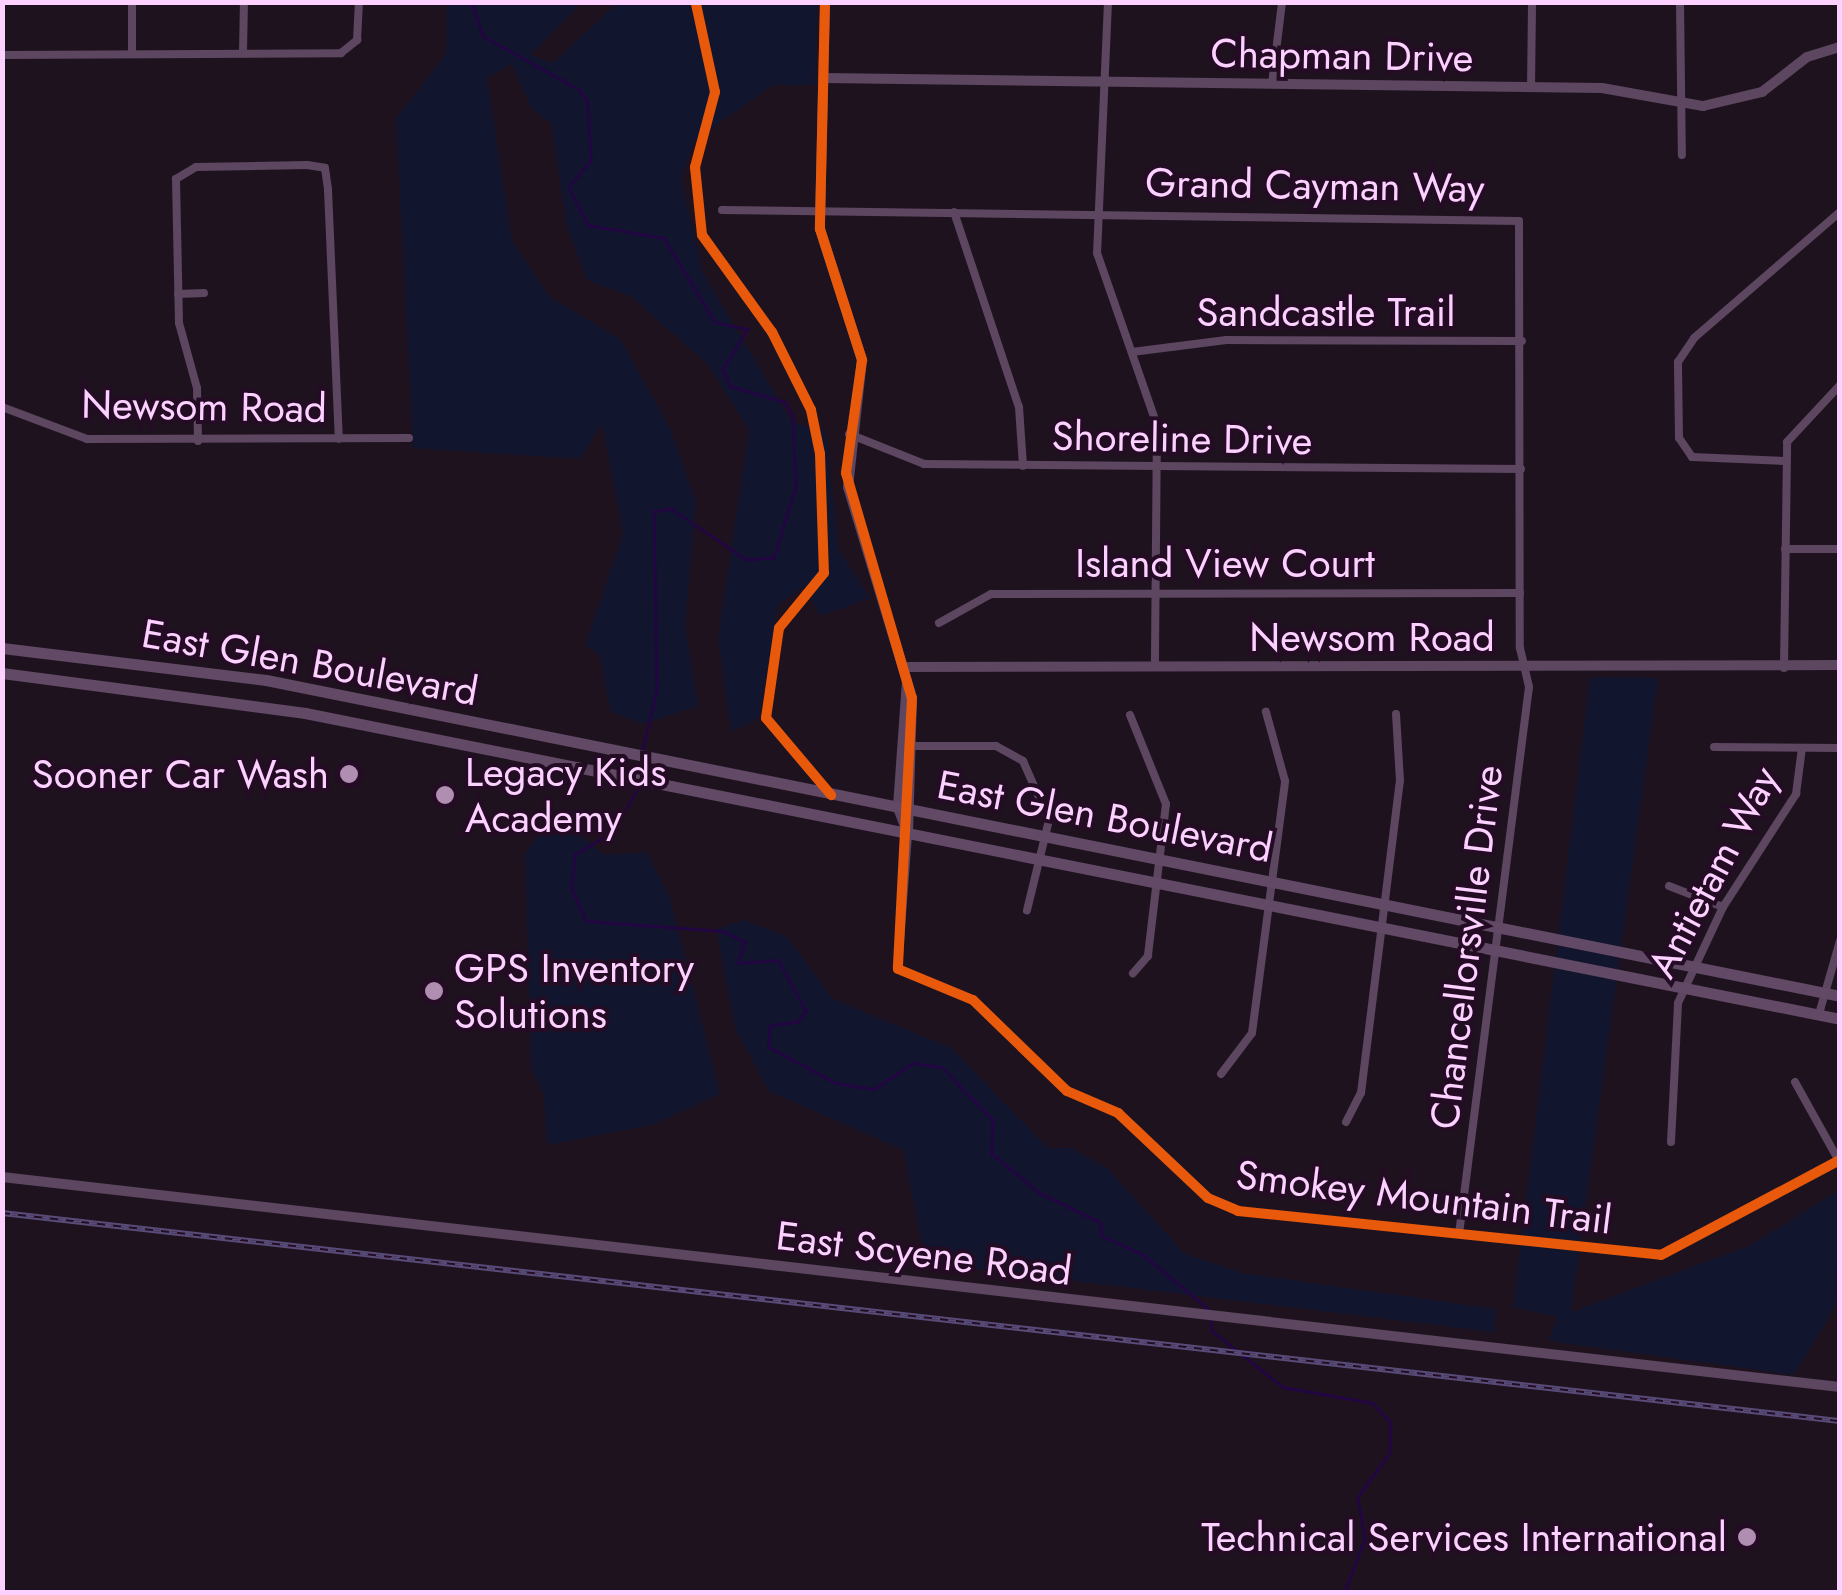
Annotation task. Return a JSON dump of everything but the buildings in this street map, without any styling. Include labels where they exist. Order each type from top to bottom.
[{"type":"main road","name":"East Glen Boulevard","points":[[2,648],[266,680],[380,706],[1840,996]]},
{"type":"main road","name":"East Glen Boulevard","points":[[2,673],[200,694],[1840,1019]]},
{"type":"main road","points":[[375,730],[380,706]]},
{"type":"street","points":[[132,2],[132,51]]},
{"type":"street","points":[[243,52],[244,2]]},
{"type":"street","points":[[2,55],[243,52],[352,46],[360,2]]},
{"type":"street","points":[[825,2],[820,210],[862,360],[849,434],[848,487],[907,680],[906,746],[912,811],[908,836]]},
{"type":"street","points":[[1108,2],[1100,82],[1100,266],[1154,415],[1155,667]]},
{"type":"street","points":[[1272,84],[1282,2]]},
{"type":"street","points":[[1531,88],[1532,2]]},
{"type":"street","points":[[1680,2],[1682,155]]},
{"type":"street","name":"Chapman Drive","points":[[824,78],[1602,88],[1680,104],[1736,102],[1840,47]]},
{"type":"street","points":[[198,441],[178,294],[182,170],[325,168],[339,438]]},
{"type":"street","name":"Grand Cayman Way","points":[[722,210],[1512,218],[1523,232],[1520,593],[1526,667]]},
{"type":"street","points":[[954,212],[1019,408],[1023,466]]},
{"type":"street","points":[[1786,461],[1699,460],[1681,446],[1678,362],[1694,338],[1840,212]]},
{"type":"street","points":[[178,294],[204,294]]},
{"type":"street","name":"Sandcastle Trail","points":[[1132,352],[1226,340],[1522,341]]},
{"type":"street","points":[[1784,668],[1786,461],[1792,426],[1840,385]]},
{"type":"street","name":"Newsom Road","points":[[2,408],[87,440],[410,438]]},
{"type":"street","name":"Shoreline Drive","points":[[849,434],[918,463],[1157,469],[1521,470]]},
{"type":"street","points":[[1785,549],[1840,549]]},
{"type":"street","name":"Island View Court","points":[[939,623],[990,594],[1520,593]]},
{"type":"street","name":"Newsom Road","points":[[905,667],[1840,665]]},
{"type":"street","name":"Chancellorsville Drive","points":[[1460,1234],[1526,667]]},
{"type":"street","points":[[1221,1074],[1252,1033],[1272,882],[1285,768],[1266,712]]},
{"type":"street","points":[[1346,1122],[1361,1093],[1404,752],[1396,714]]},
{"type":"street","points":[[1130,715],[1165,794],[1148,956],[1134,973]]},
{"type":"street","points":[[906,746],[898,808],[908,836]]},
{"type":"street","points":[[906,746],[1016,754],[1048,804],[1047,838],[1035,860],[1027,910]]},
{"type":"street","points":[[1714,747],[1840,748]]},
{"type":"street","name":"Antietam Way","points":[[1670,1142],[1665,1113],[1684,988],[1698,966],[1723,906],[1796,794],[1802,748]]},
{"type":"street","name":"Smokey Mountain Trail","points":[[908,836],[898,968],[974,1000],[1067,1091],[1118,1114],[1208,1198],[1238,1211],[1661,1255],[1839,1161]]},
{"type":"street","points":[[1669,886],[1723,906]]},
{"type":"street","points":[[1818,1014],[1840,941]]},
{"type":"street","points":[[1795,1082],[1839,1161]]},
{"type":"street","name":"East Scyene Road","points":[[2,1177],[1840,1387]]},
{"type":"shaded area","points":[[447,3],[581,3],[531,55],[553,63],[617,3],[817,3],[815,85],[773,85],[694,141],[681,179],[703,273],[792,422],[826,431],[839,550],[870,598],[821,616],[803,587],[778,605],[759,718],[731,732],[718,638],[749,430],[708,365],[632,297],[587,280],[567,227],[551,123],[532,109],[511,64],[487,78],[512,241],[550,297],[621,340],[670,428],[696,502],[685,625],[698,706],[643,724],[611,711],[599,655],[585,646],[623,533],[602,424],[580,459],[413,448],[396,118],[446,54]]},
{"type":"shaded area","points":[[1590,677],[1658,678],[1571,1312],[1749,1246],[1839,1190],[1836,1305],[1794,1375],[1548,1341],[1558,1317],[1513,1307]]},
{"type":"shaded area","points":[[552,810],[575,810],[578,833],[604,855],[647,852],[670,898],[720,1094],[652,1125],[547,1145],[544,1096],[531,1068],[525,855]]},
{"type":"shaded area","points":[[743,920],[786,936],[833,999],[951,1048],[1048,1148],[1072,1148],[1108,1169],[1185,1254],[1242,1273],[1496,1309],[1494,1332],[926,1263],[903,1150],[769,1091],[735,1028],[716,929]]},
{"type":"waterway","points":[[472,2],[483,36],[580,90],[588,103],[591,161],[569,187],[588,225],[664,238],[715,322],[748,329],[723,370],[730,386],[785,402],[793,416],[796,487],[774,558],[746,560],[671,509],[654,512],[657,690],[642,753]]},
{"type":"waterway","points":[[639,786],[615,831],[575,855],[572,888],[586,921],[723,931],[745,942],[738,963],[778,960],[806,1011],[798,1022],[770,1026],[769,1047],[836,1083],[874,1089],[913,1063],[942,1067],[993,1120],[992,1154],[1040,1193],[1100,1222],[1102,1236],[1142,1254],[1210,1310]]},
{"type":"waterway","points":[[1211,1318],[1212,1331],[1283,1387],[1373,1403],[1391,1422],[1390,1453],[1358,1497],[1365,1539],[1345,1592]]},
{"type":"railway","points":[[2,1213],[1840,1421]]},
{"type":"cycle path","points":[[825,2],[820,229],[862,360],[846,473],[912,698],[898,969],[973,1000],[1067,1091],[1118,1113],[1208,1198],[1238,1211],[1661,1255],[1840,1160]]},
{"type":"cycle path","points":[[696,4],[715,92],[695,167],[702,235],[772,332],[811,410],[820,454],[824,573],[779,628],[766,718],[831,795]]},
{"type":"place","name":"Sooner Car Wash","points":[[349,774]]},
{"type":"place","name":"Legacy Kids Academy","points":[[445,795]]},
{"type":"place","name":"GPS Inventory Solutions","points":[[434,991]]},
{"type":"place","name":"Technical Services International","points":[[1747,1537]]}]
